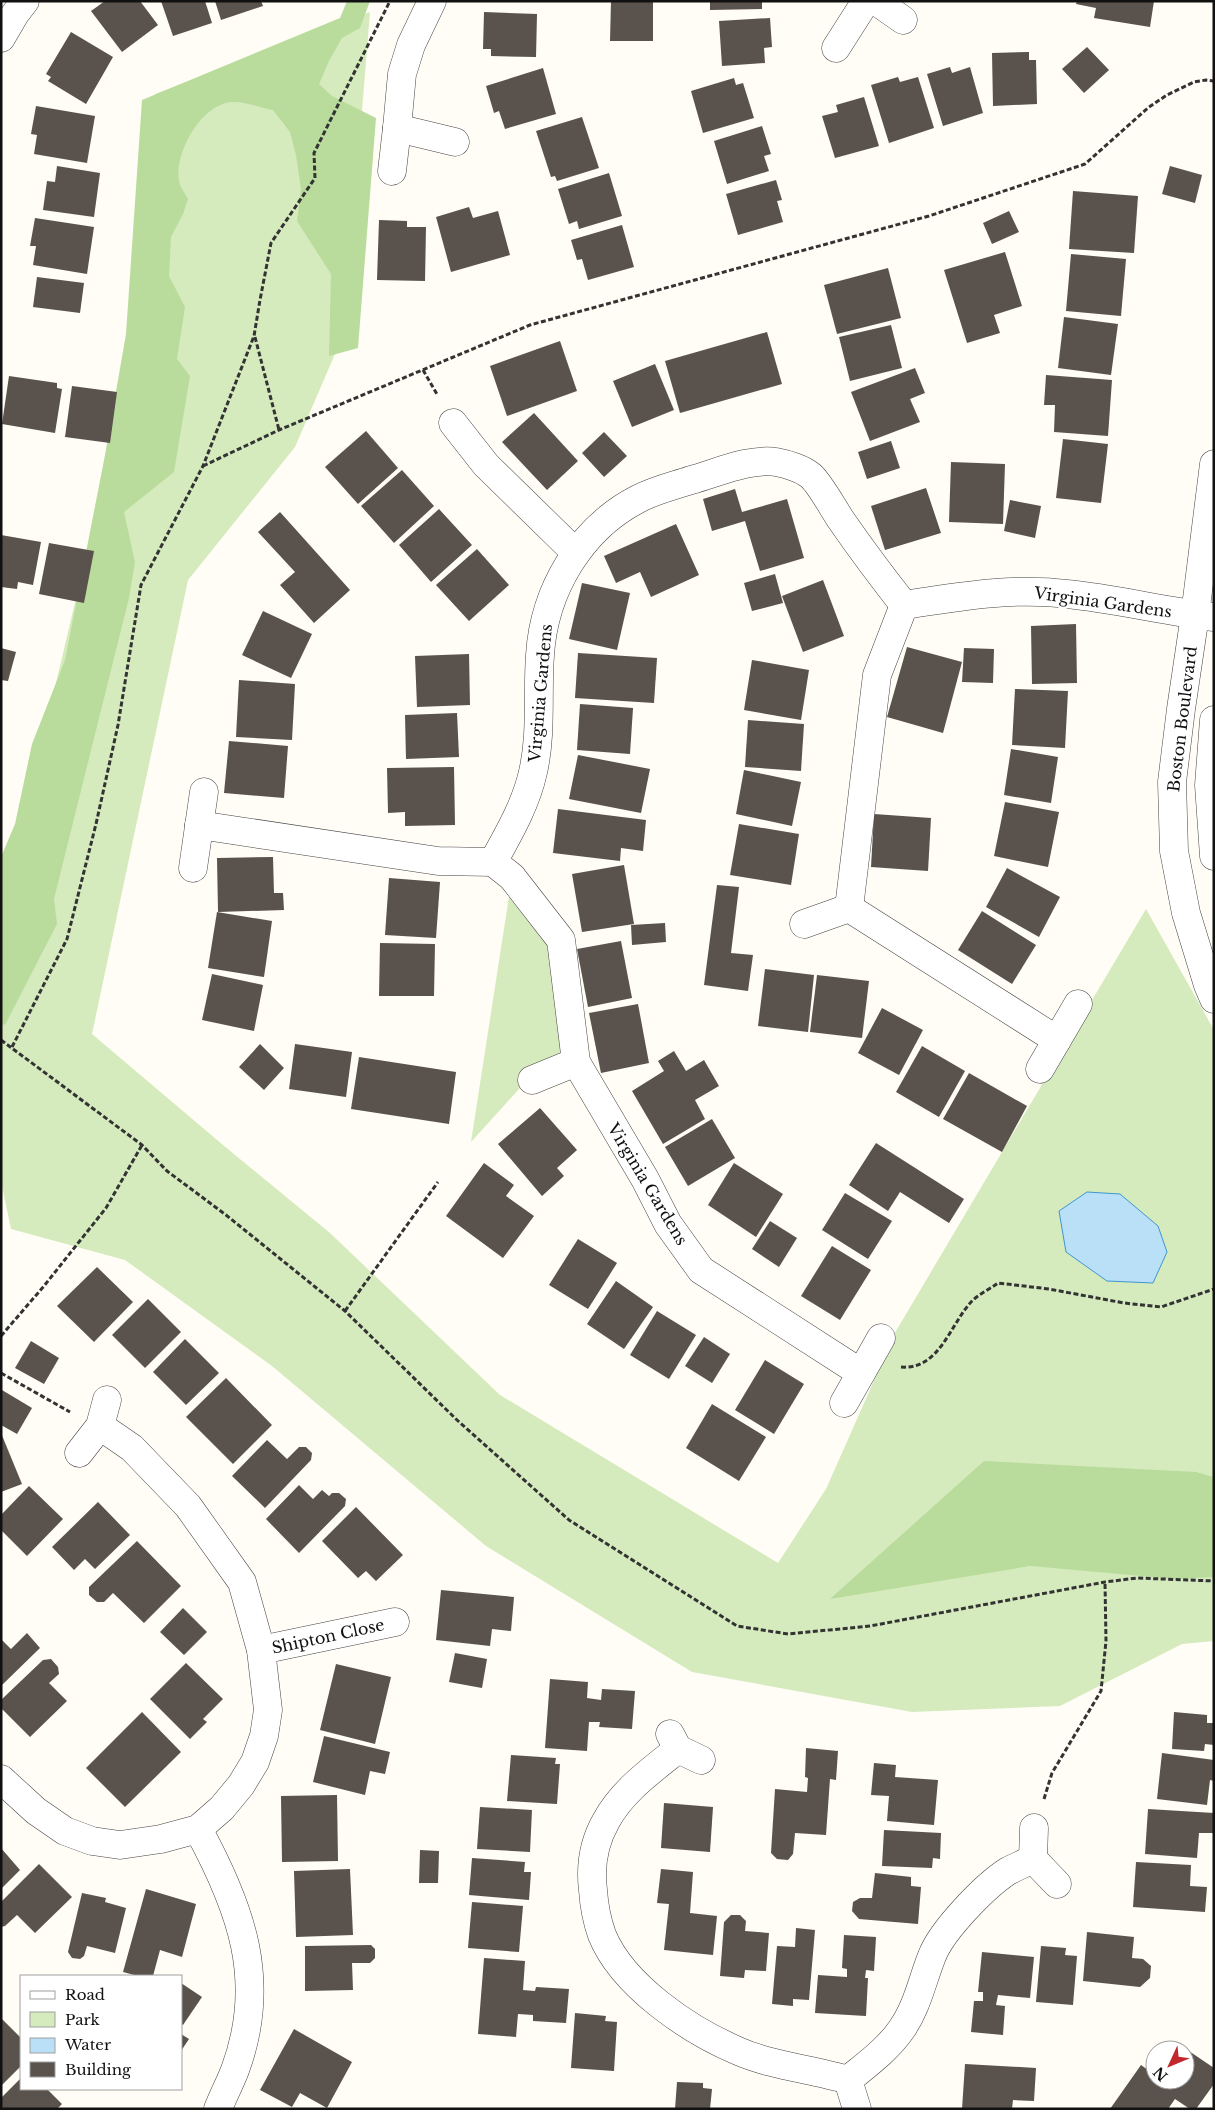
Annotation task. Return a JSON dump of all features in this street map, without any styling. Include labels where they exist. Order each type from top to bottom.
[{"type":"street","points":[[1,38],[25,1]]},
{"type":"street","points":[[392,171],[402,74],[411,45],[432,1]]},
{"type":"street","points":[[836,48],[866,1]]},
{"type":"street","points":[[876,1],[903,20]]},
{"type":"street","points":[[397,128],[454,142]]},
{"type":"street","points":[[453,423],[486,465],[576,553]]},
{"type":"street","name":"Virginia Gardens","points":[[871,1357],[701,1270],[668,1224],[576,1062],[561,940],[512,877],[493,862],[523,803],[533,773],[539,737],[542,634],[548,608],[558,582],[576,553],[598,527],[637,500],[657,491],[736,467],[757,462],[774,462],[793,467],[811,476],[862,551],[904,605],[983,594],[1028,591],[1066,593],[1205,616]]},
{"type":"street","name":"Boston Boulevard","points":[[1214,464],[1205,616],[1181,709],[1172,782],[1174,851],[1186,913],[1214,999]]},
{"type":"street","points":[[850,908],[878,675],[904,605]]},
{"type":"street","name":"Boston Boulevard","points":[[1214,720],[1209,785],[1214,856]]},
{"type":"street","points":[[193,868],[204,792]]},
{"type":"street","points":[[199,824],[438,861],[493,862]]},
{"type":"street","points":[[804,924],[850,908]]},
{"type":"street","points":[[850,908],[1057,1040]]},
{"type":"street","points":[[1040,1069],[1078,1004]]},
{"type":"street","points":[[532,1080],[576,1062]]},
{"type":"street","points":[[844,1403],[871,1357]]},
{"type":"street","points":[[79,1453],[104,1413]]},
{"type":"street","name":"Shipton Close","points":[[1,1779],[36,1811],[65,1831],[92,1841],[120,1845],[161,1839],[198,1829],[222,1808],[241,1785],[254,1762],[264,1736],[268,1710],[261,1650],[242,1582],[188,1506],[132,1448],[104,1413]]},
{"type":"street","name":"Shipton Close","points":[[261,1650],[395,1622]]},
{"type":"street","points":[[683,1748],[649,1772],[625,1794],[606,1820],[596,1844],[591,1872],[594,1904],[602,1935],[618,1962],[643,1990],[701,2032],[738,2051],[760,2058],[820,2071],[848,2080]]},
{"type":"street","points":[[1034,1828],[1033,1860],[1057,1884]]},
{"type":"street","points":[[198,1829],[220,1869],[237,1914],[248,1958],[251,1996],[246,2034],[235,2070],[218,2109]]},
{"type":"street","points":[[848,2080],[901,2030],[914,2007],[932,1954],[948,1929],[983,1892],[1002,1876],[1033,1860]]},
{"type":"street","points":[[848,2080],[856,2109]]},
{"type":"path","points":[[12,1047],[67,939],[96,824],[118,725],[141,585],[203,466],[254,336],[271,244],[315,178],[314,153],[390,1]]},
{"type":"path","points":[[203,466],[279,430],[530,326],[920,218],[1085,164],[1166,95],[1194,82],[1214,81]]},
{"type":"path","points":[[254,336],[279,430]]},
{"type":"path","points":[[1,1040],[142,1145],[167,1171],[226,1215],[345,1311],[457,1420],[568,1520],[738,1626],[788,1634],[870,1626],[1104,1582],[1137,1578],[1214,1581]]},
{"type":"path","points":[[1,1336],[44,1286],[106,1208],[142,1145]]},
{"type":"path","points":[[345,1311],[438,1182]]},
{"type":"path","points":[[871,1357],[888,1366],[908,1367],[924,1363],[942,1346],[972,1301],[998,1283],[1161,1307],[1214,1289]]},
{"type":"path","points":[[1,1372],[65,1410],[104,1413]]},
{"type":"path","points":[[1034,1828],[1052,1772],[1101,1691],[1106,1641],[1104,1582]]},
{"type":"green space","points":[[347,1],[370,1],[360,28],[342,38],[319,84],[332,96],[376,118],[358,348],[329,356],[331,274],[297,221],[301,189],[296,155],[290,132],[273,110],[232,102],[210,111],[200,120],[185,144],[181,157],[179,181],[188,199],[183,214],[171,237],[169,276],[185,307],[177,359],[190,376],[174,472],[124,512],[135,562],[129,598],[54,899],[57,924],[5,1025],[1,1023],[1,857],[15,824],[32,744],[65,660],[105,455],[126,334],[142,100],[340,18]]},
{"type":"green space","points":[[370,12],[344,333],[295,447],[188,580],[92,1034],[330,1233],[500,1395],[778,1563],[826,1489],[896,1331],[1146,909],[1214,1030],[1214,1477],[1197,1472],[831,1598],[1031,1566],[1214,1555],[1214,1641],[1182,1644],[1060,1706],[912,1712],[692,1672],[486,1546],[272,1366],[125,1260],[11,1229],[1,1181],[1,967],[51,704],[108,463],[141,392],[155,94]]},
{"type":"green space","points":[[512,877],[563,933],[576,1062],[532,1080],[519,1089],[471,1142]]},
{"type":"green space","points":[[984,1461],[1197,1472],[1214,1477],[1214,1577],[1174,1579],[1031,1566],[830,1599]]},
{"type":"water","points":[[1087,1192],[1120,1194],[1158,1226],[1167,1252],[1153,1283],[1107,1281],[1066,1252],[1059,1211]]},
{"type":"building","points":[[105,1],[140,1],[158,25],[122,52],[91,11]]},
{"type":"building","points":[[161,1],[205,1],[212,23],[173,36]]},
{"type":"building","points":[[215,1],[261,1],[263,6],[221,20]]},
{"type":"building","points":[[611,1],[653,1],[653,41],[610,41]]},
{"type":"building","points":[[710,1],[762,1],[762,9],[710,10]]},
{"type":"building","points":[[1077,1],[1154,1],[1150,27],[1094,18],[1096,8],[1076,4]]},
{"type":"building","points":[[484,12],[537,14],[536,57],[491,56],[491,49],[483,49]]},
{"type":"building","points":[[770,18],[772,47],[764,48],[765,63],[722,66],[719,21]]},
{"type":"building","points":[[71,32],[113,57],[86,104],[48,81],[51,77],[46,74]]},
{"type":"building","points":[[1087,47],[1109,70],[1084,93],[1062,69]]},
{"type":"building","points":[[1029,52],[1029,60],[1036,60],[1037,104],[993,106],[992,53]]},
{"type":"building","points":[[950,67],[952,73],[970,67],[983,113],[943,126],[927,74]]},
{"type":"building","points":[[543,68],[556,114],[505,129],[499,111],[494,113],[486,86]]},
{"type":"building","points":[[898,77],[900,82],[918,77],[934,128],[889,143],[871,85]]},
{"type":"building","points":[[734,78],[736,85],[743,83],[754,118],[703,133],[691,91]]},
{"type":"building","points":[[864,97],[879,146],[835,158],[822,116],[838,112],[836,105]]},
{"type":"building","points":[[36,106],[95,116],[87,163],[34,154],[37,135],[31,134]]},
{"type":"building","points":[[582,117],[599,168],[557,181],[555,176],[551,177],[536,131]]},
{"type":"building","points":[[762,126],[771,154],[764,156],[769,171],[727,184],[714,141]]},
{"type":"building","points":[[57,166],[100,173],[94,217],[43,210],[47,181],[55,182]]},
{"type":"building","points":[[1170,166],[1202,175],[1195,203],[1162,194]]},
{"type":"building","points":[[609,173],[622,216],[579,229],[577,221],[569,224],[558,189]]},
{"type":"building","points":[[776,180],[782,200],[777,201],[783,222],[738,235],[726,194]]},
{"type":"building","points":[[1073,191],[1138,196],[1134,253],[1069,249]]},
{"type":"building","points":[[469,207],[473,218],[498,211],[510,255],[451,272],[436,217]]},
{"type":"building","points":[[1009,211],[1019,232],[992,244],[983,223]]},
{"type":"building","points":[[35,218],[94,227],[87,274],[33,265],[36,246],[30,246]]},
{"type":"building","points":[[379,220],[407,221],[407,227],[426,227],[425,281],[377,280]]},
{"type":"building","points":[[622,225],[634,267],[588,280],[582,259],[577,260],[571,240]]},
{"type":"building","points":[[1005,252],[1022,306],[994,315],[1000,333],[967,343],[944,270]]},
{"type":"building","points":[[1071,254],[1126,259],[1121,316],[1066,311]]},
{"type":"building","points":[[888,268],[901,318],[837,334],[824,285]]},
{"type":"building","points":[[37,277],[84,283],[80,313],[33,307]]},
{"type":"building","points":[[1064,317],[1118,324],[1111,375],[1058,368]]},
{"type":"building","points":[[891,325],[902,368],[850,381],[839,337]]},
{"type":"building","points":[[767,332],[782,384],[680,413],[665,361]]},
{"type":"building","points":[[560,341],[577,391],[507,416],[490,366]]},
{"type":"building","points":[[655,364],[674,410],[632,427],[613,381]]},
{"type":"building","points":[[915,368],[925,393],[910,399],[920,422],[870,441],[851,392]]},
{"type":"building","points":[[1046,375],[1112,380],[1108,436],[1054,432],[1055,405],[1044,405]]},
{"type":"building","points":[[9,376],[57,383],[57,388],[62,389],[55,433],[2,424]]},
{"type":"building","points":[[72,386],[117,392],[110,443],[65,437]]},
{"type":"building","points":[[534,413],[578,461],[547,490],[502,442]]},
{"type":"building","points":[[366,431],[398,468],[358,504],[325,467]]},
{"type":"building","points":[[604,432],[627,456],[604,477],[582,453]]},
{"type":"building","points":[[1063,439],[1108,444],[1101,503],[1056,498]]},
{"type":"building","points":[[891,441],[900,468],[867,479],[858,452]]},
{"type":"building","points":[[951,462],[1005,464],[1003,524],[949,522]]},
{"type":"building","points":[[402,470],[434,506],[394,543],[361,506]]},
{"type":"building","points":[[926,488],[941,533],[885,550],[871,506]]},
{"type":"building","points":[[735,489],[742,512],[787,499],[804,558],[760,571],[745,521],[712,531],[703,499]]},
{"type":"building","points":[[1010,500],[1041,506],[1035,538],[1004,531]]},
{"type":"building","points":[[439,509],[472,545],[431,582],[399,545]]},
{"type":"building","points":[[280,512],[350,590],[314,623],[280,585],[295,572],[258,532]]},
{"type":"building","points":[[676,524],[699,575],[651,597],[640,572],[616,583],[604,556]]},
{"type":"building","points":[[1,535],[41,542],[33,585],[18,582],[17,589],[1,587]]},
{"type":"building","points":[[49,543],[94,551],[84,603],[39,594]]},
{"type":"building","points":[[477,549],[509,585],[469,621],[436,585]]},
{"type":"building","points":[[775,574],[783,603],[752,611],[744,583]]},
{"type":"building","points":[[823,580],[844,636],[803,652],[782,596]]},
{"type":"building","points":[[582,583],[630,593],[617,650],[569,639]]},
{"type":"building","points":[[263,611],[312,634],[291,678],[242,655]]},
{"type":"building","points":[[1076,624],[1077,683],[1032,684],[1031,626]]},
{"type":"building","points":[[907,647],[962,662],[943,733],[887,717]]},
{"type":"building","points":[[1,648],[16,652],[8,681],[1,680]]},
{"type":"building","points":[[964,648],[994,649],[993,683],[962,682]]},
{"type":"building","points":[[578,653],[657,658],[654,703],[575,698]]},
{"type":"building","points":[[469,654],[470,705],[417,707],[415,656]]},
{"type":"building","points":[[752,660],[809,670],[801,720],[744,710]]},
{"type":"building","points":[[239,680],[295,684],[292,740],[236,737]]},
{"type":"building","points":[[1015,689],[1068,691],[1065,748],[1012,745]]},
{"type":"building","points":[[580,704],[633,708],[630,754],[577,750]]},
{"type":"building","points":[[457,713],[459,757],[406,759],[405,715]]},
{"type":"building","points":[[748,720],[804,724],[801,771],[745,767]]},
{"type":"building","points":[[229,741],[288,746],[284,798],[224,793]]},
{"type":"building","points":[[1011,749],[1058,757],[1051,803],[1004,795]]},
{"type":"building","points":[[578,755],[650,769],[641,813],[569,799]]},
{"type":"building","points":[[454,767],[455,825],[405,826],[405,812],[388,813],[387,768]]},
{"type":"building","points":[[744,770],[801,782],[792,826],[736,814]]},
{"type":"building","points":[[1005,802],[1059,812],[1048,867],[994,856]]},
{"type":"building","points":[[558,809],[646,820],[643,851],[621,848],[620,861],[553,853]]},
{"type":"building","points":[[874,814],[931,818],[928,871],[871,867]]},
{"type":"building","points":[[739,824],[799,834],[791,885],[730,875]]},
{"type":"building","points":[[273,857],[274,893],[283,893],[284,910],[218,912],[217,858]]},
{"type":"building","points":[[624,865],[634,924],[582,932],[572,874]]},
{"type":"building","points":[[1007,868],[1060,897],[1039,937],[986,907]]},
{"type":"building","points":[[389,878],[440,882],[436,938],[385,935]]},
{"type":"building","points":[[717,885],[739,887],[731,953],[753,955],[748,991],[704,985]]},
{"type":"building","points":[[982,911],[1036,945],[1012,984],[958,950]]},
{"type":"building","points":[[217,912],[272,921],[264,977],[208,968]]},
{"type":"building","points":[[665,923],[666,942],[632,945],[631,925]]},
{"type":"building","points":[[621,941],[632,998],[588,1007],[577,949]]},
{"type":"building","points":[[380,943],[435,944],[434,996],[379,996]]},
{"type":"building","points":[[765,969],[814,975],[808,1032],[758,1026]]},
{"type":"building","points":[[212,974],[263,985],[254,1031],[202,1020]]},
{"type":"building","points":[[817,975],[869,981],[862,1038],[810,1032]]},
{"type":"building","points":[[638,1004],[649,1063],[601,1073],[589,1013]]},
{"type":"building","points":[[882,1008],[923,1030],[899,1075],[858,1053]]},
{"type":"building","points":[[260,1044],[284,1068],[264,1090],[239,1067]]},
{"type":"building","points":[[295,1044],[352,1052],[346,1097],[289,1089]]},
{"type":"building","points":[[922,1046],[965,1071],[939,1117],[896,1092]]},
{"type":"building","points":[[674,1051],[686,1071],[704,1060],[719,1086],[695,1100],[705,1119],[663,1144],[632,1091],[664,1071],[658,1061]]},
{"type":"building","points":[[359,1057],[456,1072],[449,1124],[351,1109]]},
{"type":"building","points":[[969,1073],[1027,1106],[1002,1152],[943,1119]]},
{"type":"building","points":[[540,1108],[577,1150],[557,1168],[564,1176],[542,1196],[498,1144]]},
{"type":"building","points":[[712,1119],[735,1158],[688,1186],[665,1147]]},
{"type":"building","points":[[876,1143],[964,1199],[949,1223],[900,1192],[888,1211],[849,1185]]},
{"type":"building","points":[[484,1163],[514,1185],[506,1196],[534,1216],[503,1258],[446,1216]]},
{"type":"building","points":[[734,1163],[783,1194],[756,1237],[708,1205]]},
{"type":"building","points":[[845,1193],[892,1221],[868,1259],[822,1230]]},
{"type":"building","points":[[770,1221],[797,1238],[779,1267],[752,1249]]},
{"type":"building","points":[[578,1239],[617,1263],[588,1309],[549,1285]]},
{"type":"building","points":[[832,1246],[871,1270],[840,1320],[801,1296]]},
{"type":"building","points":[[97,1267],[133,1302],[94,1342],[57,1306]]},
{"type":"building","points":[[616,1281],[653,1307],[624,1349],[587,1324]]},
{"type":"building","points":[[148,1299],[181,1332],[145,1368],[112,1335]]},
{"type":"building","points":[[657,1311],[696,1335],[669,1379],[630,1355]]},
{"type":"building","points":[[704,1337],[730,1354],[712,1383],[685,1366]]},
{"type":"building","points":[[185,1339],[219,1373],[186,1405],[153,1372]]},
{"type":"building","points":[[31,1341],[59,1358],[44,1384],[15,1368]]},
{"type":"building","points":[[765,1360],[804,1384],[774,1434],[735,1410]]},
{"type":"building","points":[[226,1378],[272,1425],[233,1464],[186,1417]]},
{"type":"building","points":[[2,1390],[32,1408],[17,1434],[1,1425]]},
{"type":"building","points":[[712,1404],[766,1437],[739,1481],[686,1448]]},
{"type":"building","points":[[1,1433],[22,1484],[1,1492]]},
{"type":"building","points":[[267,1440],[287,1459],[299,1447],[306,1447],[312,1453],[311,1460],[265,1508],[232,1476]]},
{"type":"building","points":[[299,1485],[313,1499],[322,1490],[329,1496],[332,1493],[339,1493],[346,1499],[345,1506],[299,1553],[266,1519]]},
{"type":"building","points":[[29,1486],[63,1519],[27,1556],[1,1530],[1,1515]]},
{"type":"building","points":[[98,1502],[130,1535],[95,1569],[85,1559],[74,1570],[52,1547]]},
{"type":"building","points":[[356,1507],[403,1555],[376,1581],[366,1571],[358,1578],[322,1541]]},
{"type":"building","points":[[137,1541],[181,1586],[144,1623],[113,1593],[104,1602],[97,1602],[89,1595],[89,1587]]},
{"type":"building","points":[[441,1590],[514,1597],[511,1631],[492,1629],[490,1646],[436,1640]]},
{"type":"building","points":[[183,1608],[207,1632],[184,1655],[160,1632]]},
{"type":"building","points":[[27,1633],[40,1648],[1,1686],[1,1639],[11,1649]]},
{"type":"building","points":[[455,1653],[487,1659],[482,1688],[449,1682]]},
{"type":"building","points":[[51,1659],[58,1667],[59,1674],[49,1683],[67,1701],[30,1737],[1,1708],[1,1700],[43,1660]]},
{"type":"building","points":[[186,1663],[223,1699],[203,1719],[207,1722],[190,1739],[150,1699]]},
{"type":"building","points":[[336,1664],[391,1677],[375,1744],[320,1730]]},
{"type":"building","points":[[550,1679],[588,1682],[587,1698],[601,1700],[602,1689],[635,1691],[632,1729],[599,1727],[600,1722],[589,1722],[587,1751],[545,1748]]},
{"type":"building","points":[[142,1712],[181,1752],[125,1807],[86,1768]]},
{"type":"building","points":[[1174,1712],[1207,1715],[1207,1723],[1214,1723],[1214,1745],[1205,1744],[1204,1751],[1172,1749]]},
{"type":"building","points":[[324,1736],[390,1752],[385,1774],[370,1771],[365,1795],[313,1782]]},
{"type":"building","points":[[806,1748],[838,1751],[836,1780],[830,1779],[826,1835],[795,1833],[793,1854],[788,1860],[777,1859],[771,1853],[775,1789],[807,1792],[808,1778],[805,1777]]},
{"type":"building","points":[[1162,1753],[1214,1760],[1214,1781],[1210,1780],[1207,1805],[1157,1799]]},
{"type":"building","points":[[511,1755],[556,1758],[555,1764],[560,1764],[557,1804],[507,1801]]},
{"type":"building","points":[[874,1763],[896,1765],[895,1777],[938,1780],[934,1825],[887,1821],[889,1796],[871,1795]]},
{"type":"building","points":[[337,1795],[338,1861],[282,1862],[281,1796]]},
{"type":"building","points":[[664,1803],[713,1807],[710,1852],[661,1848]]},
{"type":"building","points":[[480,1807],[532,1810],[530,1852],[477,1849]]},
{"type":"building","points":[[1148,1809],[1214,1813],[1214,1833],[1199,1833],[1197,1858],[1145,1854]]},
{"type":"building","points":[[884,1830],[941,1833],[940,1859],[933,1858],[932,1868],[882,1866]]},
{"type":"building","points":[[1,1848],[20,1870],[1,1889]]},
{"type":"building","points":[[420,1850],[439,1851],[438,1883],[419,1883]]},
{"type":"building","points":[[472,1858],[525,1862],[524,1872],[531,1872],[529,1900],[469,1895]]},
{"type":"building","points":[[1136,1862],[1191,1865],[1190,1886],[1207,1887],[1205,1912],[1133,1907]]},
{"type":"building","points":[[39,1864],[72,1897],[35,1933],[17,1915],[5,1926],[1,1927],[1,1902]]},
{"type":"building","points":[[350,1869],[353,1935],[296,1937],[294,1871]]},
{"type":"building","points":[[661,1869],[693,1872],[690,1913],[717,1916],[713,1955],[664,1950],[669,1904],[657,1903]]},
{"type":"building","points":[[875,1873],[911,1877],[911,1886],[921,1887],[918,1924],[859,1919],[852,1911],[853,1902],[860,1898],[872,1898]]},
{"type":"building","points":[[146,1889],[196,1904],[182,1957],[160,1950],[153,1975],[134,1975],[123,1972]]},
{"type":"building","points":[[82,1893],[106,1898],[105,1902],[126,1908],[115,1953],[87,1946],[84,1956],[80,1959],[72,1958],[68,1952]]},
{"type":"building","points":[[472,1902],[523,1906],[519,1952],[468,1948]]},
{"type":"building","points":[[731,1915],[740,1915],[746,1921],[745,1931],[769,1933],[766,1971],[745,1970],[744,1978],[720,1976],[724,1922]]},
{"type":"building","points":[[796,1928],[815,1930],[809,2000],[793,1999],[793,2006],[772,2004],[777,1946],[795,1947]]},
{"type":"building","points":[[1087,1932],[1134,1937],[1132,1958],[1143,1959],[1151,1966],[1150,1978],[1140,1987],[1083,1981]]},
{"type":"building","points":[[844,1935],[876,1937],[874,1971],[866,1970],[865,1978],[868,1978],[866,2016],[815,2013],[818,1975],[847,1977],[847,1969],[842,1968]]},
{"type":"building","points":[[371,1945],[375,1949],[375,1958],[370,1963],[352,1963],[353,1990],[305,1991],[305,1946]]},
{"type":"building","points":[[1041,1946],[1066,1948],[1065,1955],[1077,1956],[1073,2005],[1036,2002]]},
{"type":"building","points":[[982,1952],[1034,1957],[1030,1998],[998,1995],[996,2005],[1005,2006],[1003,2035],[971,2032],[974,2001],[983,2001],[983,1992],[978,1992]]},
{"type":"building","points":[[484,1958],[525,1961],[523,1990],[535,1991],[536,1987],[569,1989],[566,2023],[533,2021],[533,2015],[518,2014],[516,2037],[478,2034]]},
{"type":"building","points":[[182,1984],[202,1997],[182,2024]]},
{"type":"building","points":[[575,2013],[606,2016],[605,2021],[617,2022],[614,2071],[571,2068]]},
{"type":"building","points":[[1,2018],[20,2037],[20,2067],[1,2086]]},
{"type":"building","points":[[294,2029],[352,2062],[327,2108],[300,2093],[292,2107],[260,2090]]},
{"type":"building","points":[[182,2035],[189,2039],[182,2050]]},
{"type":"building","points":[[1195,2055],[1214,2068],[1214,2084],[1196,2109],[1190,2109],[1175,2099],[1168,2109],[1110,2109],[1141,2065],[1145,2068],[1145,2090],[1195,2090]]},
{"type":"building","points":[[965,2064],[1036,2068],[1034,2101],[1013,2100],[1012,2109],[962,2109]]},
{"type":"building","points":[[20,2079],[20,2090],[48,2090],[62,2104],[57,2109],[1,2109],[1,2098]]},
{"type":"building","points":[[677,2082],[703,2083],[703,2088],[712,2089],[710,2109],[675,2109]]}]
